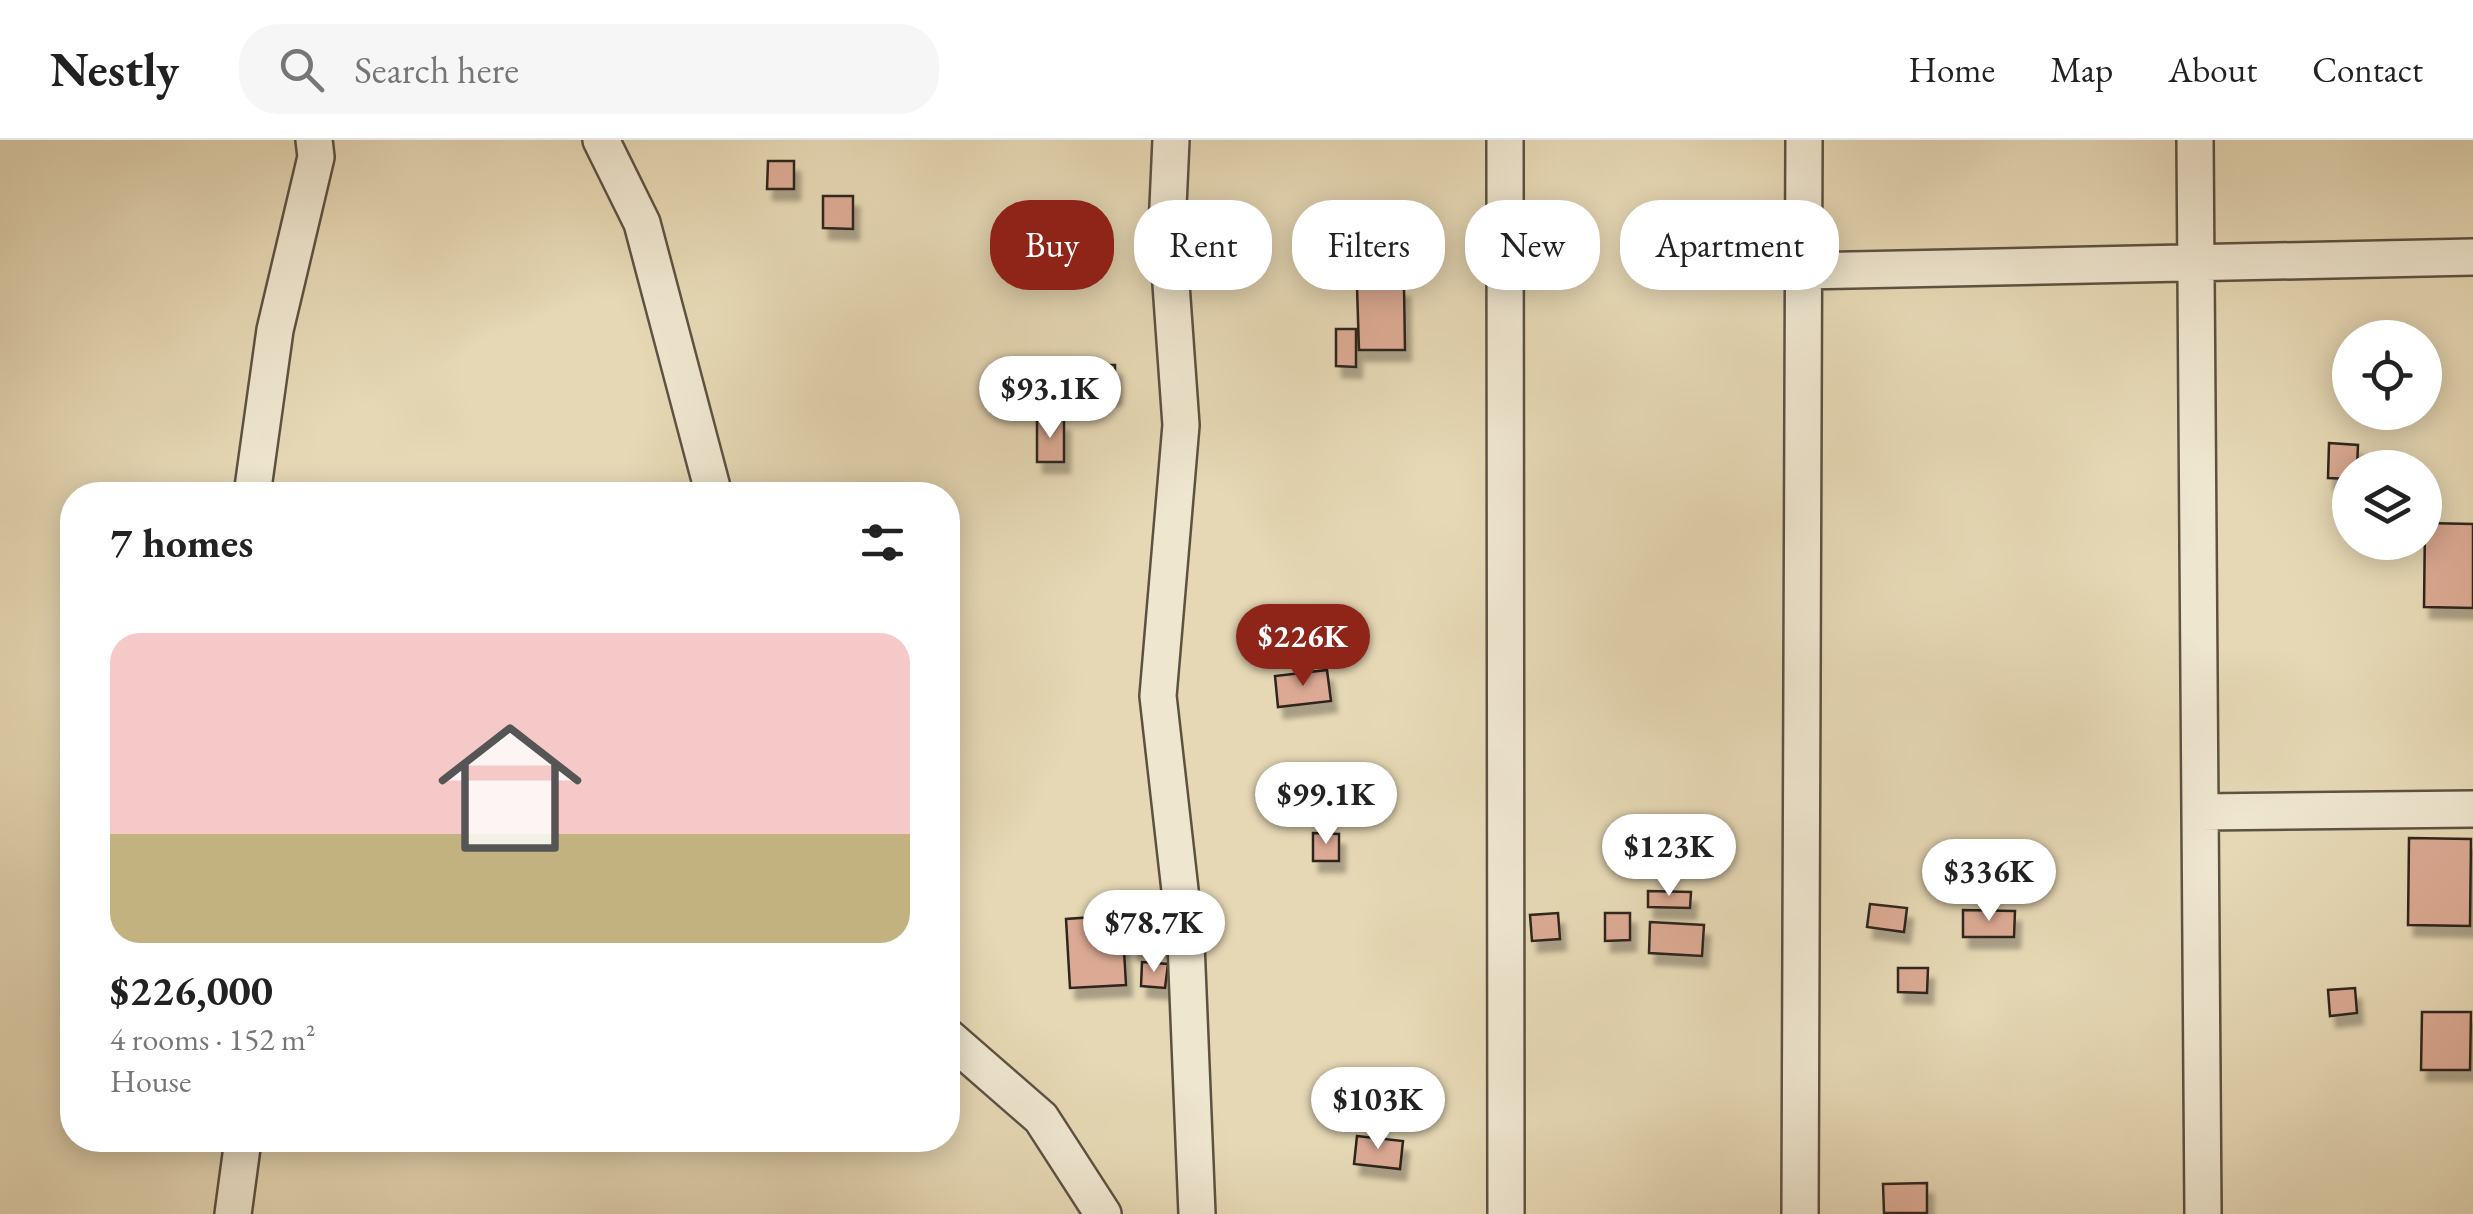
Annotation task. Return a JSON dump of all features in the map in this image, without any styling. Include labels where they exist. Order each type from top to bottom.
[{"type":"street","points":[[254,482],[275,330],[316,157],[314,140]]},
{"type":"street","points":[[601,140],[642,223],[711,482]]},
{"type":"street","points":[[1171,140],[1167,228],[1181,425],[1158,696],[1186,943],[1197,1214]]},
{"type":"street","points":[[1505,140],[1506,1214]]},
{"type":"street","points":[[1804,140],[1804,200]]},
{"type":"street","points":[[2195,140],[2203,1214]]},
{"type":"street","points":[[1839,270],[2473,257]]},
{"type":"street","points":[[1800,1214],[1803,290]]},
{"type":"street","points":[[2200,812],[2473,809]]},
{"type":"street","points":[[960,1047],[1041,1118],[1103,1214]]},
{"type":"street","points":[[233,1214],[241,1152]]},
{"type":"building","points":[[768,161],[794,161],[794,189],[767,189]]},
{"type":"building","points":[[823,196],[853,196],[853,229],[823,228]]},
{"type":"building","points":[[1357,290],[1404,290],[1405,350],[1359,350]]},
{"type":"building","points":[[1336,329],[1356,329],[1356,367],[1336,366]]},
{"type":"building","points":[[1062,365],[1115,365],[1115,394],[1062,393]]},
{"type":"building","points":[[1037,420],[1064,420],[1064,462],[1037,462]]},
{"type":"building","points":[[2329,443],[2358,445],[2358,450],[2332,450],[2332,478],[2328,478]]},
{"type":"building","points":[[2442,523],[2473,524],[2473,608],[2424,607],[2425,560],[2442,560]]},
{"type":"building","points":[[1327,670],[1331,701],[1278,707],[1275,676]]},
{"type":"building","points":[[1313,833],[1339,834],[1339,861],[1313,861]]},
{"type":"building","points":[[2409,838],[2471,839],[2470,926],[2408,925]]},
{"type":"building","points":[[1648,891],[1691,892],[1690,908],[1648,907]]},
{"type":"building","points":[[1870,904],[1907,908],[1904,932],[1867,927]]},
{"type":"building","points":[[1163,910],[1165,947],[1132,949],[1129,911]]},
{"type":"building","points":[[1963,910],[2015,911],[2014,937],[1963,937]]},
{"type":"building","points":[[1558,913],[1560,939],[1532,941],[1530,915]]},
{"type":"building","points":[[1605,913],[1630,913],[1630,940],[1605,941]]},
{"type":"building","points":[[1122,915],[1126,985],[1070,988],[1066,919]]},
{"type":"building","points":[[1650,922],[1704,925],[1702,956],[1649,953]]},
{"type":"building","points":[[1142,962],[1168,964],[1165,988],[1141,986]]},
{"type":"building","points":[[1898,968],[1928,968],[1927,993],[1898,992]]},
{"type":"building","points":[[2355,988],[2357,1013],[2330,1016],[2328,990]]},
{"type":"building","points":[[2422,1012],[2471,1012],[2470,1070],[2421,1070]]},
{"type":"building","points":[[1357,1136],[1403,1141],[1400,1169],[1354,1164]]},
{"type":"building","points":[[1927,1183],[1927,1213],[1884,1213],[1883,1184]]}]
